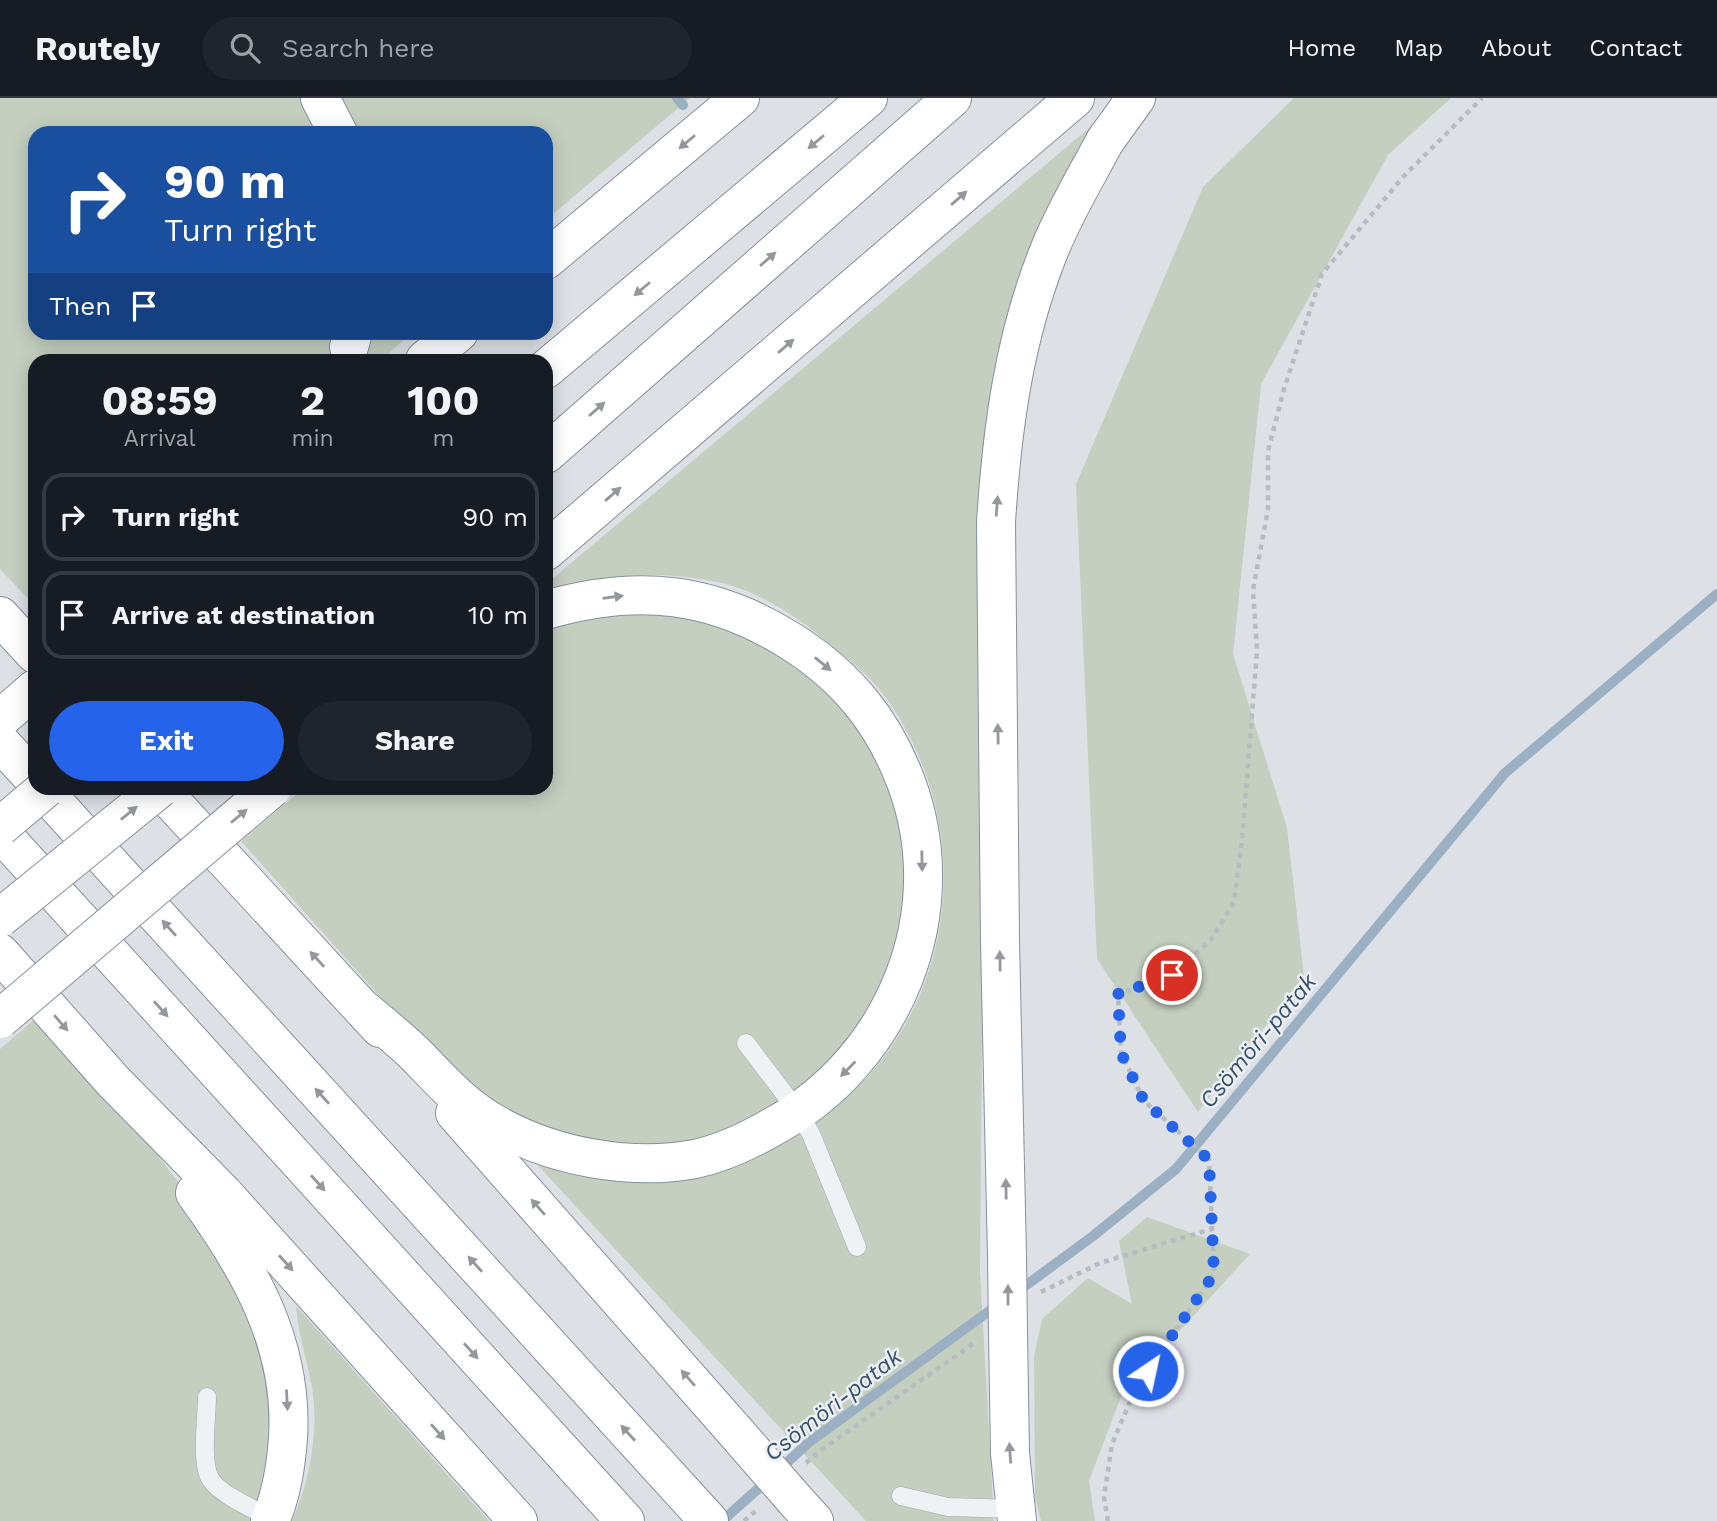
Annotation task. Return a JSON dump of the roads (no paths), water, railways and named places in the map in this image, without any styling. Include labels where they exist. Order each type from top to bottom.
[{"type":"highway","points":[[320,98],[334,126]]},
{"type":"highway","points":[[553,254],[740,98]]},
{"type":"highway","points":[[553,363],[868,98]]},
{"type":"highway","points":[[553,448],[952,98]]},
{"type":"highway","points":[[553,545],[1075,98]]},
{"type":"highway","points":[[1016,1515],[1010,1453],[1000,941],[996,522],[1001,454],[1011,380],[1033,297],[1050,249],[1105,141],[1136,98]]},
{"type":"highway","points":[[432,354],[449,340]]},
{"type":"highway","points":[[363,1009],[412,1051],[470,1110],[525,1139],[581,1156],[639,1163],[696,1158],[753,1138],[799,1113],[856,1062],[881,1027],[901,989],[914,949],[922,910],[923,854],[916,809],[890,742],[864,706],[838,677],[807,651],[760,623],[720,605],[680,596],[628,595],[574,602],[553,608]]},
{"type":"highway","points":[[0,616],[28,646]]},
{"type":"highway","points":[[0,719],[28,696]]},
{"type":"highway","points":[[0,741],[28,772]]},
{"type":"highway","points":[[36,795],[0,829],[625,1521]]},
{"type":"highway","points":[[50,795],[709,1521]]},
{"type":"highway","points":[[0,918],[150,795]]},
{"type":"highway","points":[[165,795],[363,1009],[804,1511]]},
{"type":"highway","points":[[0,1019],[264,795]]},
{"type":"highway","points":[[0,953],[113,1081],[224,1194],[518,1521]]},
{"type":"highway","points":[[113,1081],[244,1265],[275,1333],[288,1390],[289,1429],[281,1492],[272,1520]]},
{"type":"lane","points":[[746,1042],[799,1113],[811,1134],[857,1247]]},
{"type":"lane","points":[[207,1397],[206,1455],[211,1480],[231,1496],[272,1520]]},
{"type":"lane","points":[[901,1496],[948,1507],[1016,1515]]},
{"type":"waterway","points":[[677,98],[683,105]]},
{"type":"waterway","name":"Csömöri-patak","points":[[1017,1292],[1093,1236],[1176,1169],[1505,773],[1717,594]]},
{"type":"waterway","name":"Csömöri-patak","points":[[779,1470],[808,1443],[999,1304]]},
{"type":"waterway","name":"Csömöri-patak","points":[[722,1521],[768,1480]]}]
